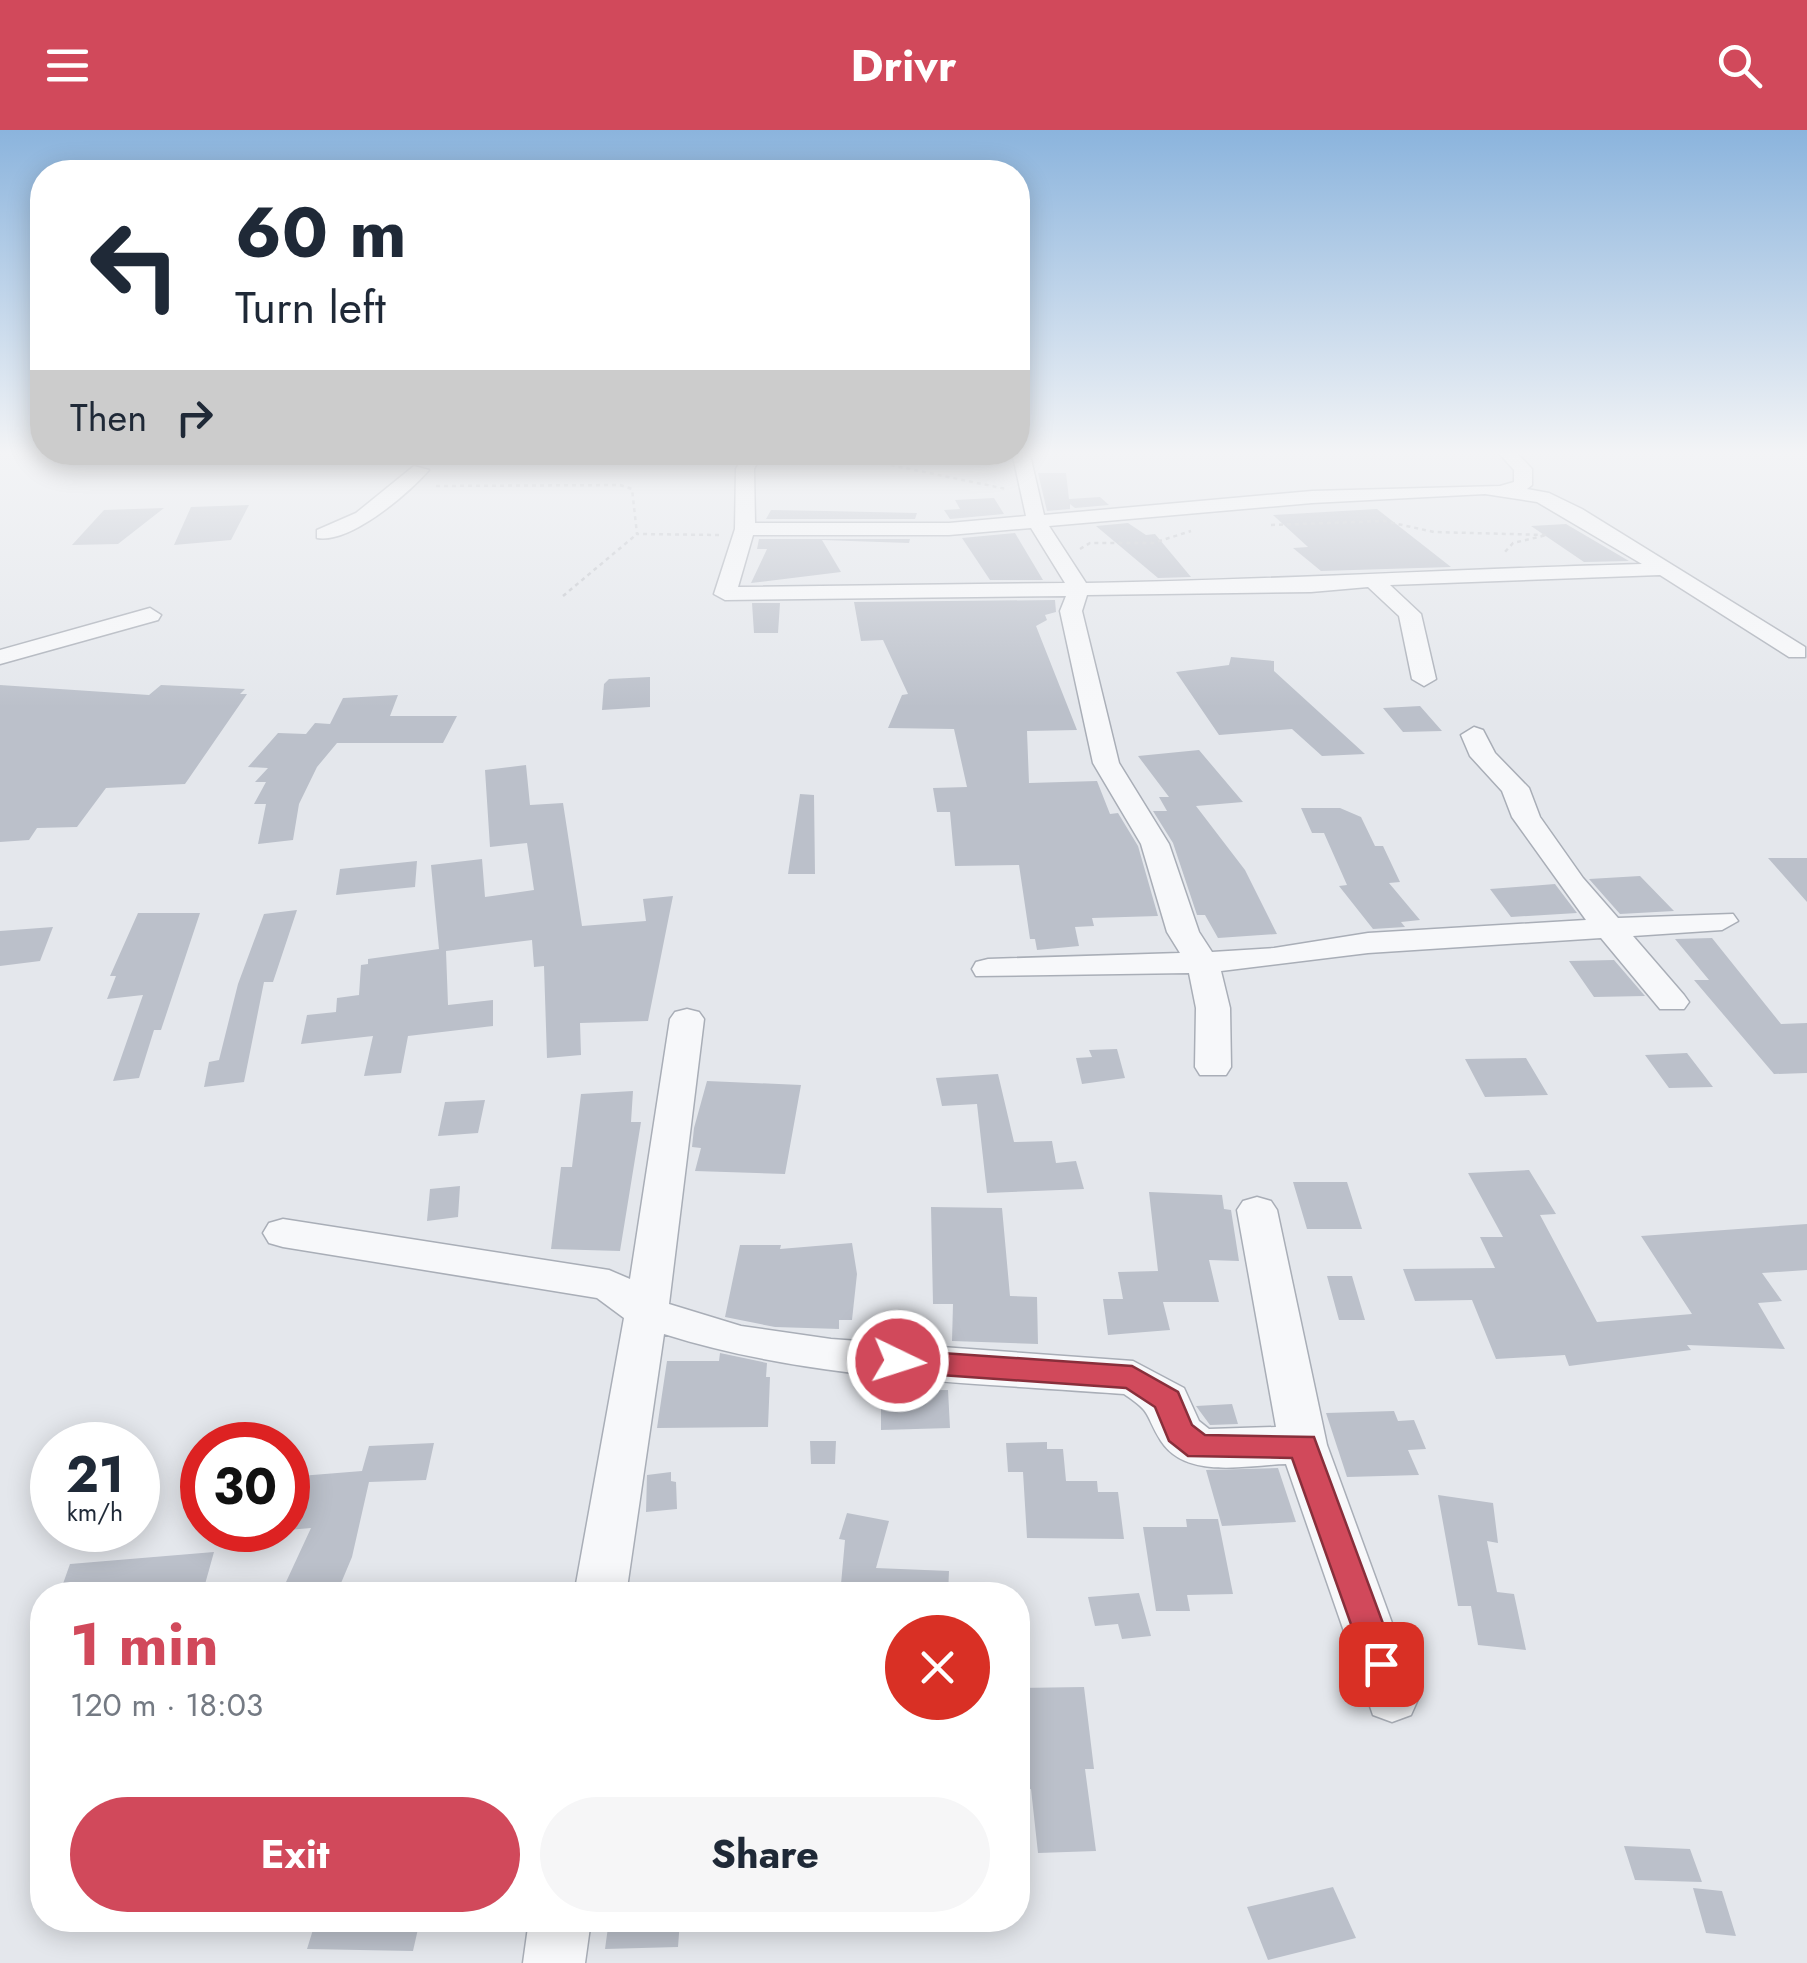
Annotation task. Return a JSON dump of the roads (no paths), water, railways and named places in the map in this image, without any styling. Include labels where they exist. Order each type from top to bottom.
[{"type":"street","points":[[743,537],[725,594],[1048,593],[1079,588],[1311,586],[1372,579],[1665,569]]},
{"type":"street","points":[[1045,537],[1079,588]]},
{"type":"street","points":[[1611,537],[1797,652]]},
{"type":"street","points":[[1372,579],[1410,614],[1424,679]]},
{"type":"street","points":[[1079,588],[1072,612],[1106,763],[1155,844],[1183,932],[1202,964],[1213,1008],[1213,1068]]},
{"type":"street","points":[[0,657],[150,615]]},
{"type":"street","points":[[1474,735],[1483,756],[1515,788],[1526,817],[1572,884],[1672,1002]]},
{"type":"street","points":[[988,969],[1063,962],[1202,964],[1313,956],[1368,943],[1540,936],[1611,926],[1722,921]]},
{"type":"street","points":[[602,1582],[646,1313],[687,1019]]},
{"type":"street","points":[[1257,1210],[1304,1445],[1392,1697]]},
{"type":"street","points":[[283,1233],[608,1285],[646,1313],[742,1342],[831,1355],[1132,1378],[1168,1400],[1180,1432],[1199,1448],[1304,1445]]},
{"type":"street","points":[[554,1963],[558,1932]]}]
